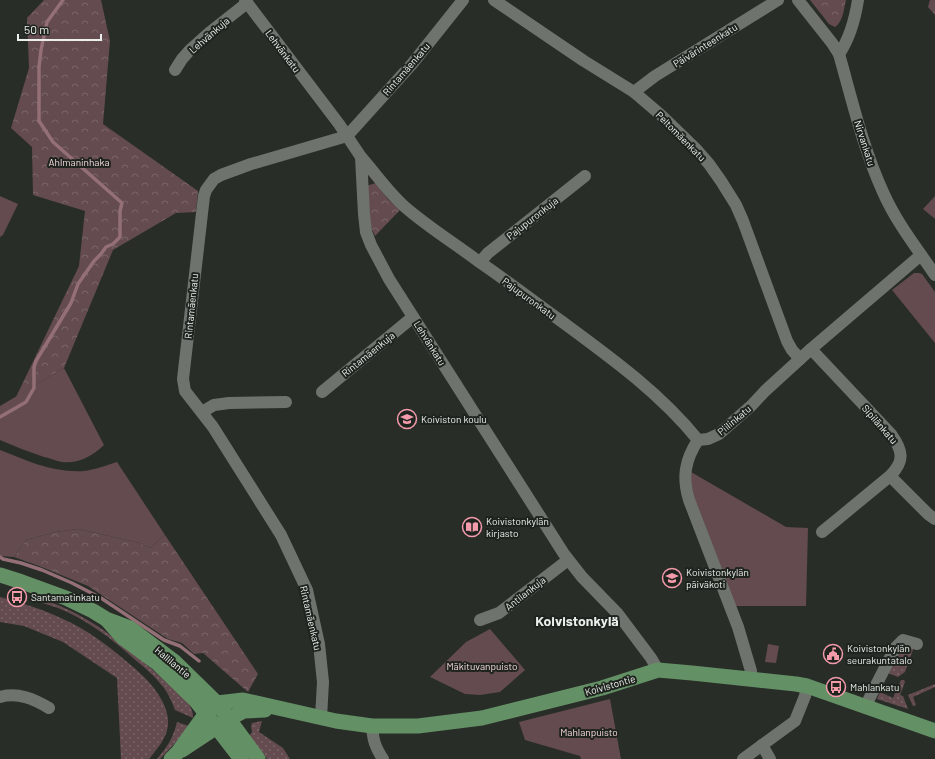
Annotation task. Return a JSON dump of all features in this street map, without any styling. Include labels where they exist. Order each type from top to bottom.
[{"type":"main road","name":"Hallilantie","points":[[0,575],[66,598],[106,619],[130,628],[175,662],[217,703],[223,723]]},
{"type":"main road","name":"Hallilantie","points":[[106,619],[123,638],[157,663],[206,712],[223,723]]},
{"type":"main road","name":"Koivistontie","points":[[217,703],[243,700],[336,721],[372,726],[418,726],[482,718],[602,688],[658,670],[807,686],[935,731]]},
{"type":"main road","points":[[174,756],[206,712],[217,703]]},
{"type":"main road","name":"Koivistontie","points":[[174,756],[223,723],[244,711],[282,709]]},
{"type":"main road","points":[[223,723],[241,759]]},
{"type":"main road","points":[[223,723],[258,759]]},
{"type":"street","name":"Rintamäenkatu","points":[[320,718],[323,682],[319,644],[307,590],[281,535],[218,434],[185,390],[183,379],[204,196],[206,190],[214,179],[221,175],[251,164],[347,136],[412,64],[463,0]]},
{"type":"street","name":"Peltomäenkatu","points":[[494,0],[584,61],[634,92],[684,136],[702,155],[722,181],[733,200],[743,221],[787,341],[792,350],[800,359]]},
{"type":"street","name":"Päivärinteenkatu","points":[[634,92],[655,76],[778,0]]},
{"type":"street","name":"Nirvankatu","points":[[798,0],[839,54],[871,162],[883,193],[901,226],[935,275]]},
{"type":"street","points":[[839,54],[849,36],[858,0]]},
{"type":"street","name":"Lehvänkatu","points":[[246,2],[296,67],[361,157],[366,232],[371,245],[389,279],[568,560],[582,577],[618,614],[651,658],[658,670]]},
{"type":"street","name":"Lehvänkuja","points":[[175,70],[190,50],[246,2]]},
{"type":"street","name":"Pajupuronkatu","points":[[361,157],[404,206],[431,228],[590,342],[627,371],[662,401],[698,440]]},
{"type":"street","name":"Pajupuronkuja","points":[[480,262],[488,253],[585,176]]},
{"type":"street","name":"Piilinkatu","points":[[698,440],[708,439],[719,434],[811,349],[921,255]]},
{"type":"street","name":"Rintamäenkuja","points":[[322,392],[413,317]]},
{"type":"street","name":"Sipilänkatu","points":[[811,349],[891,434],[898,443],[901,456],[896,469],[890,476],[822,532]]},
{"type":"street","points":[[202,412],[214,405],[229,403],[286,402]]},
{"type":"street","points":[[698,440],[687,461],[685,479],[686,489],[738,627],[751,671],[750,679]]},
{"type":"street","points":[[890,476],[928,514],[935,519]]},
{"type":"street","name":"Antilankuja","points":[[480,620],[499,613],[568,560]]},
{"type":"street","points":[[868,707],[869,699],[895,648],[903,640],[917,644]]},
{"type":"street","points":[[743,759],[795,721],[805,696],[807,686]]},
{"type":"street","points":[[0,697],[20,696],[35,700],[49,708]]},
{"type":"street","points":[[372,726],[375,746],[383,759]]},
{"type":"street","points":[[762,745],[770,759]]},
{"type":"green space","name":"Ahlmaninhaka","points":[[44,0],[101,0],[110,41],[103,124],[198,191],[196,212],[176,213],[113,250],[64,368],[16,397],[79,266],[85,211],[33,195],[32,147],[11,128],[29,68],[27,18]]},
{"type":"green space","points":[[810,0],[846,0],[843,15],[838,25],[835,27],[829,24]]},
{"type":"green space","points":[[930,0],[935,0],[935,15],[928,7]]},
{"type":"green space","points":[[376,183],[388,199],[400,210],[375,236],[370,225],[366,186]]},
{"type":"green space","points":[[0,196],[18,204],[3,235],[0,237]]},
{"type":"green space","points":[[935,196],[935,219],[923,209]]},
{"type":"green space","points":[[914,273],[922,274],[935,292],[935,343],[892,290]]},
{"type":"green space","points":[[64,368],[104,445],[95,453],[85,458],[74,462],[60,462],[0,440],[0,406]]},
{"type":"green space","points":[[0,450],[41,465],[62,470],[84,471],[96,469],[117,462],[165,535],[150,548],[140,543],[78,529],[56,532],[26,540],[14,557],[0,556]]},
{"type":"green space","points":[[691,472],[786,527],[808,528],[806,606],[735,606],[691,491]]},
{"type":"green space","points":[[78,529],[140,543],[150,548],[165,535],[258,674],[248,692],[203,653],[194,654],[182,643],[168,639],[88,586],[14,557],[26,540],[56,532]]},
{"type":"green space","points":[[0,597],[32,606],[72,623],[111,649],[148,680],[155,689],[166,709],[168,721],[164,739],[149,759],[121,759],[117,678],[63,642],[24,626],[0,622]]},
{"type":"green space","points":[[32,599],[58,605],[89,621],[133,652],[187,701],[192,709],[193,718],[175,710],[172,701],[157,680],[107,636],[68,612]]},
{"type":"green space","name":"Mäkituvanpuisto","points":[[490,629],[525,670],[500,692],[480,695],[465,694],[430,677],[466,642]]},
{"type":"green space","points":[[768,644],[779,646],[776,663],[765,662]]},
{"type":"green space","points":[[900,646],[914,647],[905,672],[898,677],[888,673]]},
{"type":"green space","points":[[901,680],[904,680],[905,682],[900,695],[903,696],[908,709],[877,699],[880,692],[893,698]]},
{"type":"green space","points":[[935,684],[935,687],[913,697],[916,705],[913,706],[908,695]]},
{"type":"green space","name":"Mahlanpuisto","points":[[610,699],[621,759],[581,759],[580,756],[525,740],[519,722]]},
{"type":"green space","points":[[262,721],[259,732],[283,748],[290,759],[267,759],[249,736],[252,732],[252,723]]},
{"type":"green space","points":[[177,722],[189,726],[160,759],[157,759],[170,742]]},
{"type":"waterway","points":[[0,417],[26,402],[34,388],[34,367],[36,361],[71,303],[78,284],[106,247],[113,244],[120,237],[120,211],[122,203],[53,142],[39,121],[39,67],[41,50],[47,22],[63,0]]},
{"type":"waterway","points":[[0,557],[42,570],[101,598],[164,640],[180,646],[199,661]]},
{"type":"place","name":"Koiviston koulu","points":[[407,419]]},
{"type":"place","name":"Koivistonkylän kirjasto","points":[[472,527]]},
{"type":"place","name":"Koivistonkylän päiväkoti","points":[[672,578]]},
{"type":"place","name":"Santamatinkatu","points":[[17,597]]},
{"type":"place","name":"Koivistonkylän seurakuntatalo","points":[[833,654]]},
{"type":"place","name":"Mahlankatu","points":[[836,687]]},
{"type":"district","name":"Koivistonkylä","points":[[577,621]]}]
